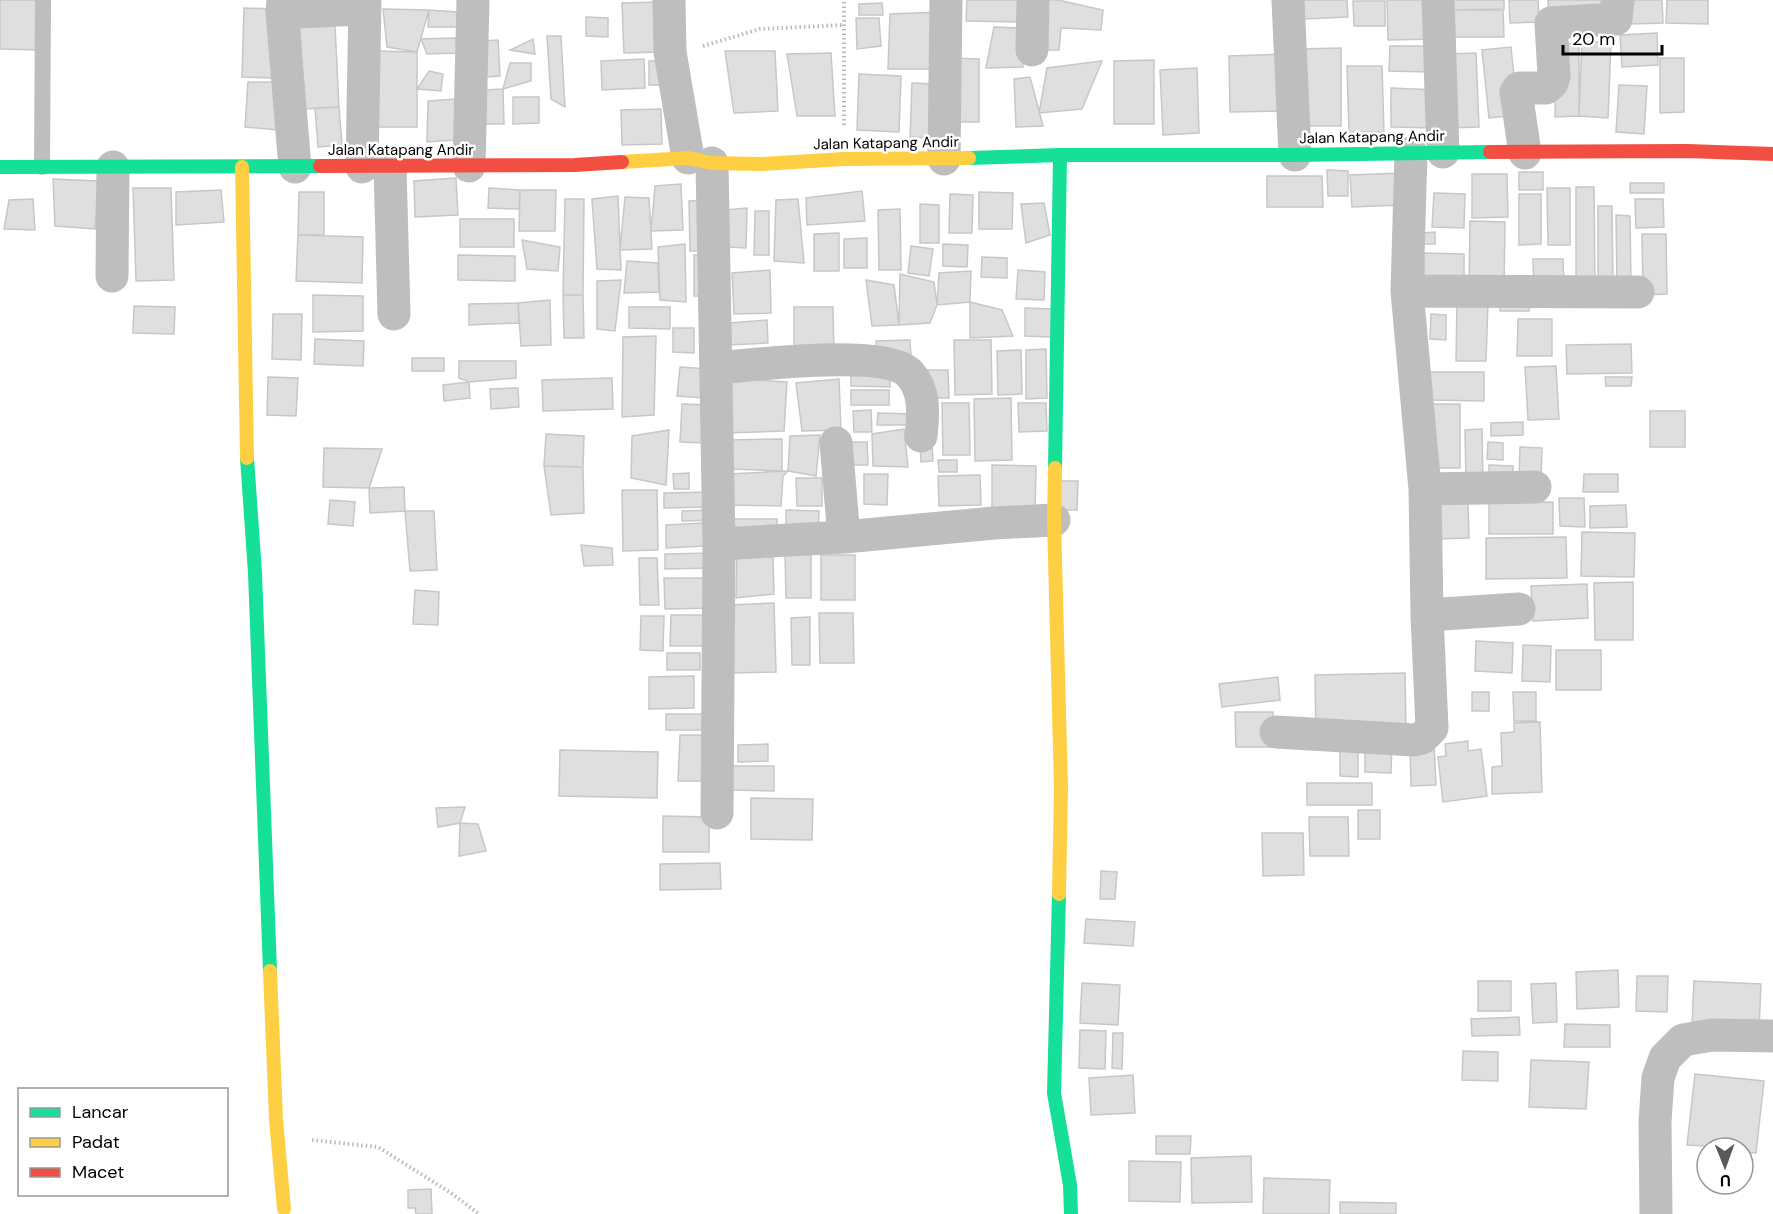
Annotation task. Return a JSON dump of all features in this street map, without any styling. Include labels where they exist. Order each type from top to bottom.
[{"type":"street","points":[[469,166],[473,0]]},
{"type":"street","points":[[669,0],[670,52],[700,160],[716,368],[719,544],[717,813]]},
{"type":"street","points":[[944,159],[946,0]]},
{"type":"street","points":[[1032,50],[1033,0]]},
{"type":"street","points":[[1288,0],[1294,155]]},
{"type":"street","points":[[1438,0],[1443,152]]},
{"type":"street","points":[[1524,153],[1516,92],[1519,88],[1546,88],[1552,83],[1554,76],[1551,23],[1616,19],[1618,0]]},
{"type":"street","points":[[295,167],[283,6],[364,4],[376,167],[394,314]]},
{"type":"street","name":"Jalan Katapang Andir","points":[[0,167],[376,167],[576,165],[700,160],[761,164],[844,159],[944,159],[1060,155],[1294,155],[1443,152],[1687,151],[1773,154]]},
{"type":"street","points":[[1276,732],[1414,740],[1422,738],[1432,728],[1425,489],[1407,291],[1411,153]]},
{"type":"street","points":[[1060,155],[1054,520],[1061,789],[1054,1093],[1070,1185],[1071,1214]]},
{"type":"street","points":[[112,276],[113,167]]},
{"type":"street","points":[[242,167],[244,434],[255,573],[276,1119],[284,1209]]},
{"type":"street","points":[[1407,291],[1638,292]]},
{"type":"street","points":[[716,368],[790,362],[868,360],[897,365],[910,374],[918,386],[924,406],[921,436]]},
{"type":"street","points":[[836,443],[844,537]]},
{"type":"street","points":[[1425,489],[1535,487]]},
{"type":"street","points":[[719,544],[844,537],[994,523],[1054,520]]},
{"type":"street","points":[[1427,615],[1519,609]]},
{"type":"street","points":[[1656,1214],[1655,1122],[1658,1078],[1665,1058],[1683,1040],[1712,1035],[1773,1036]]},
{"type":"lane","points":[[42,167],[43,0]]},
{"type":"path","points":[[844,0],[844,159]]},
{"type":"path","points":[[670,52],[712,44],[760,29],[844,25]]},
{"type":"path","points":[[279,1137],[378,1147],[452,1193],[479,1214]]},
{"type":"building","points":[[0,0],[40,0],[40,50],[0,49]]},
{"type":"building","points":[[967,0],[1019,0],[1019,22],[966,21]]},
{"type":"building","points":[[1041,0],[1058,0],[1103,10],[1101,30],[1061,28],[1059,50],[1042,50]]},
{"type":"building","points":[[1303,0],[1347,0],[1348,17],[1304,19]]},
{"type":"building","points":[[1387,0],[1435,0],[1436,39],[1388,40]]},
{"type":"building","points":[[1449,0],[1504,0],[1504,9],[1449,10]]},
{"type":"building","points":[[1509,0],[1538,0],[1539,22],[1510,23]]},
{"type":"building","points":[[1548,0],[1601,0],[1601,19],[1549,21]]},
{"type":"building","points":[[1630,0],[1662,0],[1663,23],[1631,24]]},
{"type":"building","points":[[1667,0],[1708,0],[1708,24],[1666,23]]},
{"type":"building","points":[[1353,1],[1385,1],[1385,26],[1354,26]]},
{"type":"building","points":[[657,2],[659,52],[624,53],[622,3]]},
{"type":"building","points":[[882,3],[883,15],[859,15],[859,4]]},
{"type":"building","points":[[244,8],[275,9],[274,78],[242,77]]},
{"type":"building","points":[[383,9],[429,10],[417,52],[387,47]]},
{"type":"building","points":[[429,10],[457,12],[458,27],[428,27]]},
{"type":"building","points":[[1449,10],[1503,10],[1504,37],[1449,37]]},
{"type":"building","points":[[938,12],[934,69],[888,69],[890,14]]},
{"type":"building","points":[[586,17],[608,18],[608,37],[586,36]]},
{"type":"building","points":[[856,18],[879,18],[881,46],[857,49]]},
{"type":"building","points":[[335,26],[339,107],[304,109],[300,28]]},
{"type":"building","points":[[994,27],[1021,28],[1023,67],[986,68]]},
{"type":"building","points":[[1657,33],[1658,65],[1622,67],[1620,35]]},
{"type":"building","points":[[547,36],[561,36],[565,107],[551,99]]},
{"type":"building","points":[[455,38],[461,53],[427,54],[421,39]]},
{"type":"building","points":[[533,39],[535,54],[510,50]]},
{"type":"building","points":[[498,40],[500,76],[486,77],[484,41]]},
{"type":"building","points":[[1582,41],[1611,43],[1608,118],[1579,116]]},
{"type":"building","points":[[1556,44],[1579,44],[1579,116],[1555,117]]},
{"type":"building","points":[[1390,46],[1430,46],[1430,72],[1389,71]]},
{"type":"building","points":[[1511,47],[1518,115],[1489,118],[1482,50]]},
{"type":"building","points":[[1341,48],[1341,126],[1298,126],[1298,49]]},
{"type":"building","points":[[378,51],[417,52],[417,127],[378,127]]},
{"type":"building","points":[[725,51],[775,51],[778,111],[734,113]]},
{"type":"building","points":[[831,53],[835,116],[797,116],[787,54]]},
{"type":"building","points":[[1476,53],[1479,127],[1450,128],[1447,54]]},
{"type":"building","points":[[1287,54],[1288,111],[1230,112],[1229,56]]},
{"type":"building","points":[[951,58],[979,59],[979,122],[952,122]]},
{"type":"building","points":[[1660,58],[1684,58],[1684,112],[1660,113]]},
{"type":"building","points":[[644,59],[645,88],[602,90],[601,61]]},
{"type":"building","points":[[1154,60],[1154,124],[1114,124],[1114,61]]},
{"type":"building","points":[[649,61],[660,61],[660,85],[649,85]]},
{"type":"building","points":[[1102,61],[1082,109],[1039,113],[1047,68]]},
{"type":"building","points":[[510,63],[531,63],[531,81],[503,89]]},
{"type":"building","points":[[1347,66],[1382,66],[1384,132],[1349,132]]},
{"type":"building","points":[[1197,68],[1199,133],[1163,135],[1160,70]]},
{"type":"building","points":[[429,71],[443,74],[441,91],[417,89]]},
{"type":"building","points":[[859,74],[901,76],[899,132],[857,130]]},
{"type":"building","points":[[1030,77],[1043,126],[1016,127],[1014,79]]},
{"type":"building","points":[[248,82],[277,82],[279,130],[245,127]]},
{"type":"building","points":[[912,83],[935,84],[933,138],[910,137]]},
{"type":"building","points":[[1619,85],[1647,86],[1644,134],[1616,132]]},
{"type":"building","points":[[1391,88],[1437,90],[1436,128],[1391,127]]},
{"type":"building","points":[[503,89],[504,124],[485,124],[484,90]]},
{"type":"building","points":[[513,97],[539,97],[539,123],[513,124]]},
{"type":"building","points":[[456,99],[455,140],[427,142],[428,101]]},
{"type":"building","points":[[339,107],[342,145],[318,147],[315,108]]},
{"type":"building","points":[[661,109],[662,144],[622,145],[621,110]]},
{"type":"building","points":[[1327,170],[1348,171],[1348,196],[1328,196]]},
{"type":"building","points":[[1519,172],[1543,172],[1543,190],[1519,190]]},
{"type":"building","points":[[1402,173],[1403,205],[1352,207],[1350,175]]},
{"type":"building","points":[[1472,174],[1507,174],[1508,217],[1472,218]]},
{"type":"building","points":[[1267,176],[1322,176],[1323,207],[1267,207]]},
{"type":"building","points":[[456,178],[458,215],[415,217],[414,181]]},
{"type":"building","points":[[53,179],[98,181],[95,229],[55,226]]},
{"type":"building","points":[[1630,183],[1664,183],[1664,193],[1630,193]]},
{"type":"building","points":[[681,184],[683,230],[651,231],[655,186]]},
{"type":"building","points":[[1576,187],[1594,187],[1595,287],[1576,288]]},
{"type":"building","points":[[133,188],[171,188],[174,280],[136,281]]},
{"type":"building","points":[[489,188],[520,190],[519,209],[488,208]]},
{"type":"building","points":[[1547,188],[1570,188],[1570,245],[1548,245]]},
{"type":"building","points":[[221,190],[224,222],[176,225],[176,192]]},
{"type":"building","points":[[520,190],[556,190],[555,231],[519,231]]},
{"type":"building","points":[[862,191],[865,221],[807,225],[806,198]]},
{"type":"building","points":[[299,192],[324,192],[324,235],[298,235]]},
{"type":"building","points":[[979,192],[1013,193],[1012,229],[979,229]]},
{"type":"building","points":[[1434,193],[1465,194],[1464,228],[1432,227]]},
{"type":"building","points":[[950,194],[973,195],[972,233],[949,233]]},
{"type":"building","points":[[1519,194],[1541,194],[1541,244],[1519,245]]},
{"type":"building","points":[[618,196],[621,270],[597,269],[592,199]]},
{"type":"building","points":[[625,197],[649,198],[652,249],[620,250]]},
{"type":"building","points":[[33,199],[35,230],[4,229],[9,200]]},
{"type":"building","points":[[565,199],[584,199],[583,295],[563,295]]},
{"type":"building","points":[[798,199],[804,263],[774,261],[776,200]]},
{"type":"building","points":[[1635,199],[1663,199],[1664,227],[1636,228]]},
{"type":"building","points":[[711,200],[711,251],[690,251],[689,201]]},
{"type":"building","points":[[1044,203],[1050,235],[1026,243],[1021,204]]},
{"type":"building","points":[[920,204],[939,205],[939,243],[920,243]]},
{"type":"building","points":[[1598,206],[1612,206],[1613,286],[1598,287]]},
{"type":"building","points":[[747,208],[746,248],[729,247],[726,210]]},
{"type":"building","points":[[900,209],[901,270],[879,270],[878,210]]},
{"type":"building","points":[[755,211],[769,211],[769,255],[754,255]]},
{"type":"building","points":[[1616,215],[1630,216],[1631,288],[1617,288]]},
{"type":"building","points":[[460,219],[514,219],[514,247],[460,247]]},
{"type":"building","points":[[1470,221],[1505,222],[1504,288],[1469,287]]},
{"type":"building","points":[[1435,232],[1435,244],[1423,244],[1423,233]]},
{"type":"building","points":[[839,233],[839,271],[814,271],[814,234]]},
{"type":"building","points":[[1642,234],[1666,234],[1667,294],[1643,295]]},
{"type":"building","points":[[298,235],[363,237],[362,283],[296,281]]},
{"type":"building","points":[[867,238],[867,268],[844,268],[844,239]]},
{"type":"building","points":[[522,240],[560,247],[558,271],[527,269]]},
{"type":"building","points":[[685,244],[686,302],[660,300],[658,247]]},
{"type":"building","points":[[943,244],[968,245],[967,267],[943,266]]},
{"type":"building","points":[[911,246],[933,249],[929,276],[908,273]]},
{"type":"building","points":[[1424,253],[1464,254],[1464,286],[1424,286]]},
{"type":"building","points":[[458,255],[515,256],[515,281],[458,280]]},
{"type":"building","points":[[694,255],[710,255],[710,296],[694,296]]},
{"type":"building","points":[[982,257],[1007,258],[1007,278],[981,277]]},
{"type":"building","points":[[1533,259],[1563,259],[1564,288],[1534,290]]},
{"type":"building","points":[[627,261],[658,263],[659,292],[624,293]]},
{"type":"building","points":[[770,270],[771,313],[734,314],[732,273]]},
{"type":"building","points":[[1018,270],[1045,272],[1044,300],[1016,299]]},
{"type":"building","points":[[971,271],[970,302],[937,305],[939,273]]},
{"type":"building","points":[[900,274],[934,282],[937,305],[930,323],[899,325]]},
{"type":"building","points":[[621,280],[615,331],[597,329],[597,281]]},
{"type":"building","points":[[866,280],[894,285],[899,325],[872,326]]},
{"type":"building","points":[[313,295],[363,296],[363,331],[313,332]]},
{"type":"building","points":[[563,295],[583,295],[584,338],[564,338]]},
{"type":"building","points":[[1500,298],[1530,298],[1529,311],[1500,311]]},
{"type":"building","points":[[550,300],[551,345],[521,346],[518,303]]},
{"type":"building","points":[[1457,301],[1488,302],[1486,361],[1456,361]]},
{"type":"building","points":[[970,302],[1002,310],[1013,336],[970,338]]},
{"type":"building","points":[[518,303],[519,323],[469,325],[469,304]]},
{"type":"building","points":[[134,306],[175,307],[174,334],[133,333]]},
{"type":"building","points":[[629,307],[670,307],[670,329],[629,328]]},
{"type":"building","points":[[794,307],[833,307],[834,355],[794,355]]},
{"type":"building","points":[[1025,308],[1052,309],[1051,337],[1025,336]]},
{"type":"building","points":[[273,314],[302,314],[301,360],[272,359]]},
{"type":"building","points":[[1431,314],[1446,315],[1446,340],[1430,339]]},
{"type":"building","points":[[1518,319],[1552,319],[1552,356],[1517,356]]},
{"type":"building","points":[[767,320],[768,343],[731,345],[730,323]]},
{"type":"building","points":[[673,328],[694,328],[694,353],[673,352]]},
{"type":"building","points":[[656,336],[654,415],[622,417],[623,337]]},
{"type":"building","points":[[315,339],[364,341],[363,366],[314,364]]},
{"type":"building","points":[[910,340],[911,357],[877,359],[876,341]]},
{"type":"building","points":[[954,340],[991,340],[992,394],[955,395]]},
{"type":"building","points":[[1631,344],[1632,373],[1567,374],[1566,345]]},
{"type":"building","points":[[1046,349],[1047,398],[1026,399],[1026,350]]},
{"type":"building","points":[[1021,350],[1022,394],[998,395],[997,351]]},
{"type":"building","points":[[412,358],[444,358],[444,371],[412,371]]},
{"type":"building","points":[[459,361],[516,361],[516,378],[469,382],[459,378]]},
{"type":"building","points":[[1556,366],[1559,419],[1528,420],[1525,367]]},
{"type":"building","points":[[680,367],[708,369],[706,398],[677,396]]},
{"type":"building","points":[[926,370],[948,370],[949,398],[926,398]]},
{"type":"building","points":[[851,372],[890,373],[890,387],[851,386]]},
{"type":"building","points":[[1430,372],[1484,372],[1484,401],[1430,400]]},
{"type":"building","points":[[268,377],[298,378],[296,416],[267,415]]},
{"type":"building","points":[[1605,377],[1632,377],[1631,386],[1606,386]]},
{"type":"building","points":[[612,378],[613,409],[543,411],[542,380]]},
{"type":"building","points":[[724,378],[787,382],[784,431],[726,433]]},
{"type":"building","points":[[839,379],[841,430],[802,431],[796,383]]},
{"type":"building","points":[[469,382],[470,398],[444,401],[443,385]]},
{"type":"building","points":[[518,388],[519,407],[491,409],[490,389]]},
{"type":"building","points":[[851,390],[889,390],[889,405],[851,405]]},
{"type":"building","points":[[1011,398],[1012,460],[975,461],[974,399]]},
{"type":"building","points":[[942,403],[969,403],[970,455],[943,455]]},
{"type":"building","points":[[1018,403],[1046,403],[1047,431],[1019,432]]},
{"type":"building","points":[[682,404],[708,405],[705,443],[680,442]]},
{"type":"building","points":[[1432,404],[1460,404],[1460,468],[1432,468]]},
{"type":"building","points":[[871,410],[872,432],[854,432],[853,411]]},
{"type":"building","points":[[1650,411],[1685,411],[1685,447],[1650,447]]},
{"type":"building","points":[[878,413],[912,414],[912,425],[877,425]]},
{"type":"building","points":[[1523,422],[1523,435],[1491,436],[1491,423]]},
{"type":"building","points":[[904,429],[908,467],[873,466],[872,434]]},
{"type":"building","points":[[1482,429],[1483,483],[1466,483],[1465,430]]},
{"type":"building","points":[[669,430],[666,485],[631,478],[632,436]]},
{"type":"building","points":[[546,434],[584,436],[583,467],[544,466]]},
{"type":"building","points":[[820,435],[816,476],[788,471],[790,436]]},
{"type":"building","points":[[782,439],[782,471],[732,469],[727,440]]},
{"type":"building","points":[[852,442],[867,442],[868,465],[852,465]]},
{"type":"building","points":[[1488,442],[1503,443],[1503,460],[1487,459]]},
{"type":"building","points":[[932,444],[933,461],[921,462],[920,445]]},
{"type":"building","points":[[1520,447],[1542,448],[1541,481],[1519,480]]},
{"type":"building","points":[[324,448],[382,449],[369,488],[323,487]]},
{"type":"building","points":[[938,460],[957,460],[957,472],[939,472]]},
{"type":"building","points":[[992,465],[1036,466],[1035,514],[992,514]]},
{"type":"building","points":[[1489,465],[1513,466],[1513,484],[1489,484]]},
{"type":"building","points":[[544,466],[583,467],[584,513],[551,515]]},
{"type":"building","points":[[788,471],[783,476],[781,506],[732,505],[729,474]]},
{"type":"building","points":[[689,473],[689,489],[674,489],[673,474]]},
{"type":"building","points":[[864,474],[888,474],[887,505],[864,504]]},
{"type":"building","points":[[1584,474],[1618,474],[1618,492],[1583,492]]},
{"type":"building","points":[[980,475],[981,505],[939,506],[938,476]]},
{"type":"building","points":[[796,478],[822,478],[822,506],[797,506]]},
{"type":"building","points":[[1058,481],[1078,481],[1077,510],[1058,510]]},
{"type":"building","points":[[404,487],[405,511],[370,513],[369,488]]},
{"type":"building","points":[[622,490],[657,490],[658,550],[623,551]]},
{"type":"building","points":[[711,492],[711,507],[664,508],[664,493]]},
{"type":"building","points":[[1559,498],[1584,498],[1585,527],[1560,526]]},
{"type":"building","points":[[330,500],[355,502],[353,526],[328,524]]},
{"type":"building","points":[[1489,502],[1553,502],[1553,534],[1489,534]]},
{"type":"building","points":[[1468,503],[1469,538],[1438,539],[1437,504]]},
{"type":"building","points":[[1626,505],[1627,527],[1590,528],[1590,506]]},
{"type":"building","points":[[712,510],[712,520],[682,521],[682,511]]},
{"type":"building","points":[[786,510],[819,511],[818,534],[786,534]]},
{"type":"building","points":[[405,511],[434,511],[437,570],[410,571]]},
{"type":"building","points":[[734,519],[777,519],[777,538],[733,538]]},
{"type":"building","points":[[703,523],[704,546],[666,548],[666,525]]},
{"type":"building","points":[[1582,532],[1635,533],[1634,577],[1581,576]]},
{"type":"building","points":[[1566,537],[1567,578],[1486,579],[1486,538]]},
{"type":"building","points":[[581,545],[612,548],[613,565],[584,566]]},
{"type":"building","points":[[737,551],[773,557],[774,594],[736,598]]},
{"type":"building","points":[[811,552],[811,598],[786,598],[785,553]]},
{"type":"building","points":[[712,553],[712,568],[665,569],[665,554]]},
{"type":"building","points":[[821,555],[855,555],[855,600],[821,600]]},
{"type":"building","points":[[639,558],[657,558],[659,605],[640,605]]},
{"type":"building","points":[[664,578],[713,578],[714,608],[665,609]]},
{"type":"building","points":[[1633,582],[1633,640],[1595,640],[1594,583]]},
{"type":"building","points":[[1587,584],[1588,618],[1533,621],[1531,586]]},
{"type":"building","points":[[415,590],[439,592],[438,625],[413,624]]},
{"type":"building","points":[[774,603],[776,672],[732,673],[730,605]]},
{"type":"building","points":[[819,613],[853,613],[854,663],[820,663]]},
{"type":"building","points":[[671,615],[714,615],[714,646],[670,646]]},
{"type":"building","points":[[641,616],[664,616],[663,651],[640,650]]},
{"type":"building","points":[[810,617],[810,665],[792,665],[791,618]]},
{"type":"building","points":[[1476,641],[1513,643],[1512,673],[1475,671]]},
{"type":"building","points":[[1523,645],[1551,646],[1550,682],[1522,681]]},
{"type":"building","points":[[1556,650],[1601,650],[1601,690],[1556,690]]},
{"type":"building","points":[[667,653],[700,653],[700,670],[667,670]]},
{"type":"building","points":[[1405,673],[1406,730],[1316,732],[1315,675]]},
{"type":"building","points":[[694,676],[694,708],[649,709],[649,677]]},
{"type":"building","points":[[1278,677],[1280,700],[1222,707],[1219,684]]},
{"type":"building","points":[[1472,692],[1489,692],[1489,711],[1472,711]]},
{"type":"building","points":[[1513,692],[1536,692],[1536,721],[1514,721]]},
{"type":"building","points":[[1235,712],[1273,712],[1273,747],[1236,747]]},
{"type":"building","points":[[666,714],[706,714],[706,730],[666,730]]},
{"type":"building","points":[[1540,722],[1542,792],[1492,794],[1492,767],[1502,766],[1501,733],[1514,732],[1514,723]]},
{"type":"building","points":[[680,735],[708,735],[707,781],[678,781]]},
{"type":"building","points":[[1468,741],[1468,751],[1481,749],[1487,796],[1443,802],[1438,757],[1446,756],[1445,744]]},
{"type":"building","points":[[1365,743],[1392,744],[1391,773],[1365,772]]},
{"type":"building","points":[[768,744],[768,761],[738,762],[738,745]]},
{"type":"building","points":[[1410,745],[1434,745],[1436,785],[1411,786]]},
{"type":"building","points":[[1340,746],[1358,746],[1358,777],[1340,776]]},
{"type":"building","points":[[560,750],[658,752],[657,798],[559,796]]},
{"type":"building","points":[[732,766],[774,766],[774,791],[732,790]]},
{"type":"building","points":[[1307,783],[1372,783],[1372,805],[1307,805]]},
{"type":"building","points":[[751,798],[813,799],[812,840],[751,839]]},
{"type":"building","points":[[465,807],[460,823],[438,827],[436,808]]},
{"type":"building","points":[[1358,810],[1380,810],[1380,839],[1358,839]]},
{"type":"building","points":[[663,816],[709,817],[709,852],[663,852]]},
{"type":"building","points":[[1309,817],[1348,817],[1349,856],[1310,856]]},
{"type":"building","points":[[460,823],[478,824],[486,851],[459,856]]},
{"type":"building","points":[[1262,833],[1303,833],[1304,875],[1263,876]]},
{"type":"building","points":[[720,863],[721,889],[660,890],[660,864]]},
{"type":"building","points":[[1101,871],[1117,872],[1115,899],[1100,899]]},
{"type":"building","points":[[1086,919],[1135,922],[1133,946],[1084,943]]},
{"type":"building","points":[[1618,970],[1619,1007],[1577,1009],[1576,972]]},
{"type":"building","points":[[1637,976],[1668,976],[1667,1012],[1636,1011]]},
{"type":"building","points":[[1478,981],[1511,981],[1511,1011],[1478,1011]]},
{"type":"building","points":[[1694,981],[1761,984],[1759,1029],[1692,1026]]},
{"type":"building","points":[[1082,983],[1120,985],[1118,1025],[1080,1023]]},
{"type":"building","points":[[1556,983],[1557,1022],[1533,1023],[1531,984]]},
{"type":"building","points":[[1519,1017],[1520,1035],[1472,1036],[1471,1019]]},
{"type":"building","points":[[1565,1024],[1610,1025],[1610,1047],[1564,1047]]},
{"type":"building","points":[[1080,1030],[1106,1031],[1105,1069],[1079,1068]]},
{"type":"building","points":[[1113,1033],[1123,1033],[1122,1069],[1112,1068]]},
{"type":"building","points":[[1463,1051],[1498,1052],[1498,1081],[1462,1080]]},
{"type":"building","points":[[1531,1060],[1589,1062],[1586,1109],[1529,1107]]},
{"type":"building","points":[[1695,1074],[1764,1081],[1756,1153],[1755,1136],[1695,1136],[1695,1145],[1687,1145]]},
{"type":"building","points":[[1133,1075],[1135,1113],[1091,1115],[1089,1078]]},
{"type":"building","points":[[1156,1136],[1191,1136],[1190,1154],[1156,1154]]},
{"type":"building","points":[[1251,1156],[1252,1202],[1192,1203],[1191,1158]]},
{"type":"building","points":[[1129,1161],[1181,1162],[1180,1202],[1129,1201]]},
{"type":"building","points":[[1264,1178],[1330,1180],[1329,1214],[1263,1214]]},
{"type":"building","points":[[431,1189],[432,1214],[416,1214],[415,1208],[408,1208],[408,1190]]},
{"type":"building","points":[[1340,1202],[1396,1203],[1396,1214],[1340,1214]]},
{"type":"traffic: fast","points":[[969,158],[1060,155],[1490,152]]},
{"type":"traffic: fast","points":[[1055,468],[1060,155]]},
{"type":"traffic: fast","points":[[0,167],[320,166]]},
{"type":"traffic: fast","points":[[247,458],[255,573],[270,971]]},
{"type":"traffic: fast","points":[[1059,894],[1054,1093],[1070,1185],[1071,1214]]},
{"type":"traffic: slow","points":[[622,162],[688,158],[712,163],[761,164],[844,159],[969,158]]},
{"type":"traffic: slow","points":[[242,167],[247,458]]},
{"type":"traffic: slow","points":[[1055,468],[1054,520],[1061,788],[1059,894]]},
{"type":"traffic: slow","points":[[270,971],[276,1119],[284,1209]]},
{"type":"traffic: jam","points":[[1490,152],[1687,151],[1773,154]]},
{"type":"traffic: jam","points":[[320,166],[575,165],[622,162]]}]
